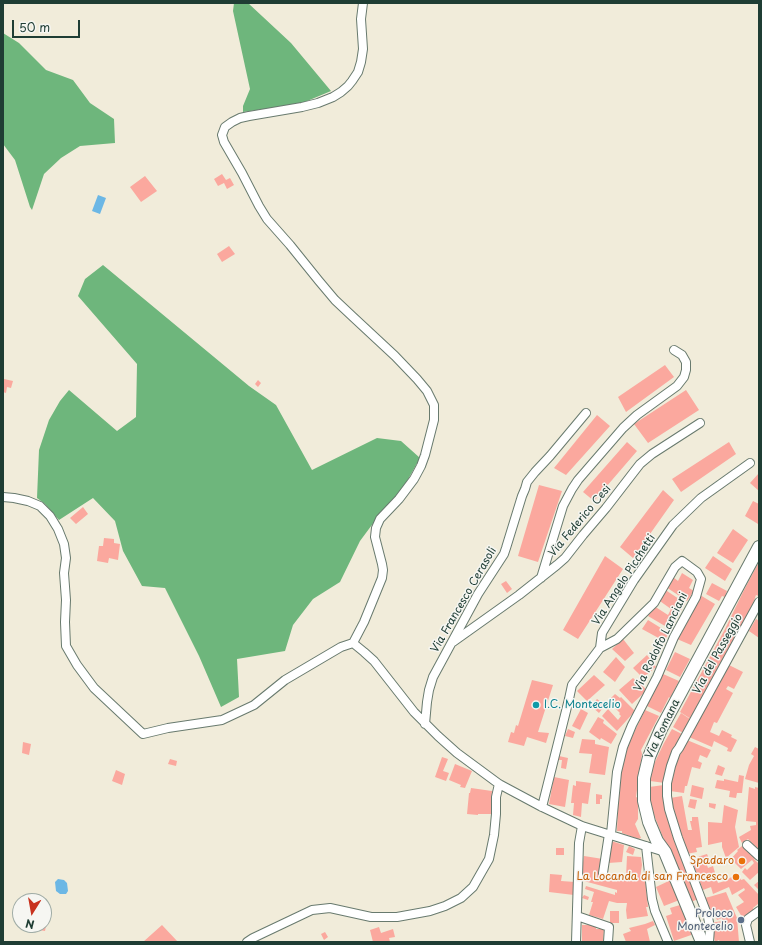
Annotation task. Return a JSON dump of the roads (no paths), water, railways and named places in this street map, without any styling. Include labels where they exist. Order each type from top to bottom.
[{"type":"street","points":[[3,497],[28,501],[40,506],[50,516],[58,529],[64,544],[66,558],[64,573],[66,600],[66,646],[77,665],[94,688],[143,734],[168,728],[222,720],[254,705],[284,680],[341,647],[353,643],[364,622],[382,578],[383,566],[374,537],[376,528],[380,519],[399,500],[421,466],[434,420],[434,405],[427,391],[417,379],[336,300],[267,219],[224,142],[222,135],[225,127],[240,118],[312,105],[328,99],[341,92],[348,86],[358,72],[362,62],[363,45],[361,20],[364,3]]},
{"type":"street","points":[[541,578],[562,510],[572,489],[615,436],[637,415],[677,386],[684,377],[686,362],[682,355],[674,350]]},
{"type":"street","name":"Via Francesco Cerasoli","points":[[425,724],[427,702],[431,684],[439,665],[478,594],[504,554],[527,482],[586,413]]},
{"type":"street","name":"Via Federico Cesi","points":[[453,642],[512,601],[554,568],[565,558],[640,464],[652,454],[700,423]]},
{"type":"street","name":"Via Angelo Picchetti","points":[[542,807],[572,685],[600,648],[602,632],[634,580],[673,525],[701,498],[750,463]]},
{"type":"street","name":"Via Romana","points":[[702,942],[665,852],[657,841],[649,822],[645,805],[643,783],[647,762],[665,721],[759,547]]},
{"type":"street","name":"Via Rodolfo Lanciani","points":[[600,648],[617,639],[654,603],[675,567],[682,561],[696,572],[701,579],[696,598],[674,637],[623,747],[617,772],[610,834],[603,873]]},
{"type":"street","name":"Via del Passeggio","points":[[709,942],[709,922],[669,809],[667,783],[676,752],[759,602]]},
{"type":"street","points":[[353,643],[377,664],[425,724],[452,750],[499,784],[582,826],[665,852]]},
{"type":"street","points":[[247,942],[312,910],[330,908],[371,917],[397,917],[430,911],[461,898],[473,887],[489,859],[494,835],[496,797],[499,784]]},
{"type":"street","points":[[576,942],[579,843],[582,826]]},
{"type":"street","points":[[746,845],[759,856]]},
{"type":"street","points":[[646,846],[652,899],[655,911],[668,942]]},
{"type":"street","points":[[750,942],[746,925],[748,919],[759,911]]},
{"type":"street","points":[[577,916],[610,927],[608,942]]},
{"type":"water","points":[[98,195],[106,198],[100,214],[92,211]]},
{"type":"water","points":[[58,879],[64,880],[67,883],[68,891],[66,894],[60,894],[56,891],[55,882]]},
{"type":"place","name":"I.C. Montecelio","points":[[536,705]]},
{"type":"place","name":"Spadaro","points":[[742,861]]},
{"type":"place","name":"La Locanda di san Francesco","points":[[736,877]]},
{"type":"place","name":"Proloco Montecelio","points":[[741,920]]}]
